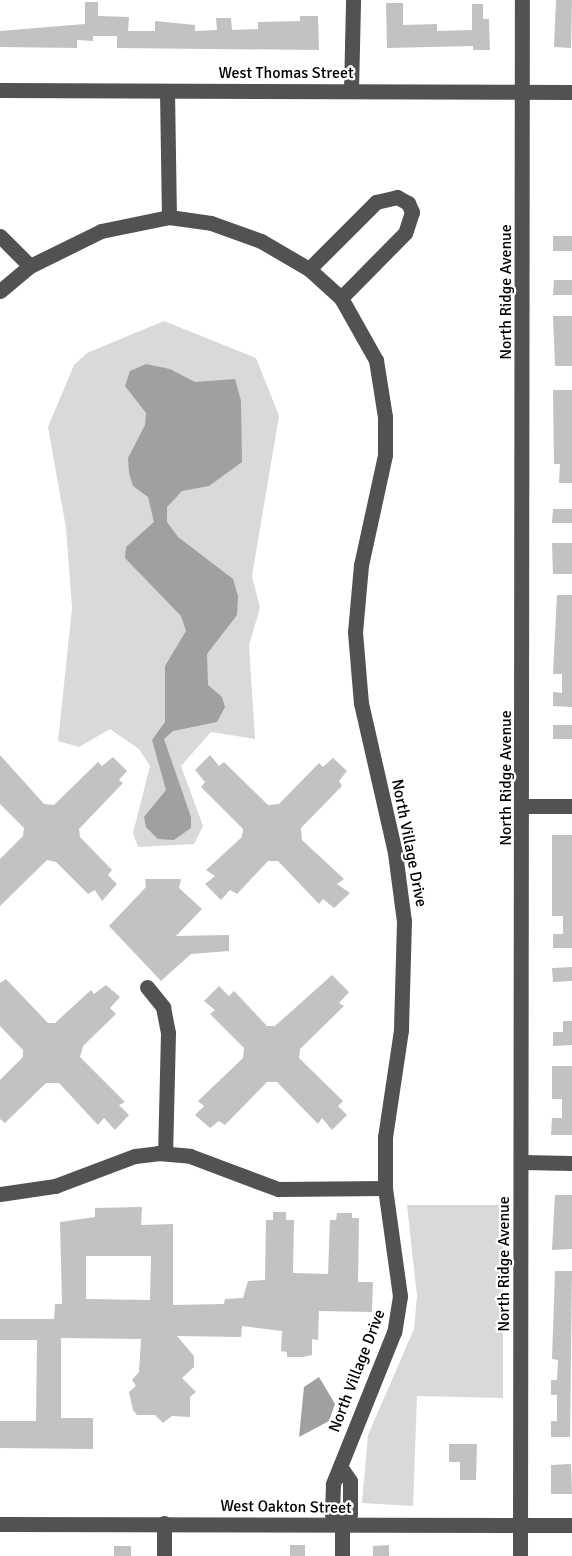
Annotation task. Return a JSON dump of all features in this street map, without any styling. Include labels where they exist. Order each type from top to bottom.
[{"type":"street","points":[[351,91],[352,0]]},
{"type":"street","name":"North Ridge Avenue","points":[[520,1556],[525,806],[522,0]]},
{"type":"street","name":"West Thomas Street","points":[[0,90],[572,92]]},
{"type":"street","points":[[0,291],[30,266],[101,231],[169,217],[167,91]]},
{"type":"street","points":[[309,269],[376,202],[397,197],[408,203],[412,212],[405,233],[341,298]]},
{"type":"street","name":"North Village Drive","points":[[169,217],[237,231],[309,269],[341,298],[376,360],[386,434],[379,492],[361,565],[355,632],[361,703],[395,853],[404,921],[401,1030],[387,1110],[385,1188],[400,1280],[399,1313],[354,1424],[342,1469],[350,1481],[350,1514],[342,1526],[342,1556]]},
{"type":"street","points":[[0,236],[30,266]]},
{"type":"street","points":[[525,806],[572,806]]},
{"type":"street","points":[[147,987],[163,1007],[168,1032],[165,1153]]},
{"type":"street","points":[[0,1194],[55,1186],[135,1156],[165,1153],[190,1156],[278,1189],[385,1188]]},
{"type":"street","points":[[522,1162],[572,1163]]},
{"type":"street","points":[[164,1523],[164,1556]]},
{"type":"street","name":"West Oakton Street","points":[[0,1524],[572,1525]]},
{"type":"shaded area","points":[[164,321],[256,358],[279,416],[252,576],[260,608],[249,645],[255,739],[211,732],[181,766],[203,826],[194,844],[138,847],[133,833],[150,766],[139,749],[110,729],[79,747],[58,741],[72,608],[66,528],[48,427],[74,365],[87,353]]},
{"type":"shaded area","points":[[146,364],[170,369],[195,382],[235,379],[241,401],[242,462],[209,486],[182,491],[167,507],[167,522],[178,537],[233,579],[238,596],[237,615],[207,654],[208,685],[222,697],[225,707],[217,722],[173,731],[164,739],[191,817],[191,828],[174,840],[158,839],[146,827],[144,817],[166,790],[152,740],[165,722],[165,666],[186,631],[181,616],[125,558],[126,547],[154,522],[148,497],[133,486],[128,458],[145,425],[146,413],[125,386],[130,371]]},
{"type":"shaded area","points":[[407,1205],[503,1205],[503,1398],[417,1396],[413,1506],[362,1503],[368,1435],[414,1329],[417,1296]]},
{"type":"shaded area","points":[[319,1377],[335,1404],[329,1421],[299,1437],[304,1387]]},
{"type":"building","points":[[556,0],[572,0],[571,48],[554,47]]},
{"type":"building","points":[[85,2],[98,2],[98,16],[129,17],[128,31],[155,31],[155,21],[195,25],[195,31],[217,30],[216,18],[231,18],[232,30],[258,29],[258,22],[300,21],[300,16],[318,16],[319,50],[117,48],[117,36],[93,36],[93,41],[77,40],[77,48],[0,47],[0,31],[85,24]]},
{"type":"building","points":[[386,3],[403,3],[403,25],[437,24],[437,31],[472,30],[472,4],[483,4],[483,19],[489,19],[490,50],[473,50],[473,46],[387,48]]},
{"type":"building","points":[[553,236],[572,236],[572,251],[553,251]]},
{"type":"building","points":[[554,280],[572,280],[572,295],[553,295]]},
{"type":"building","points":[[553,316],[572,316],[572,366],[555,366]]},
{"type":"building","points":[[553,390],[572,390],[572,483],[559,483],[560,464],[554,464]]},
{"type":"building","points":[[553,509],[572,509],[572,523],[552,523]]},
{"type":"building","points":[[552,543],[572,543],[572,574],[553,574]]},
{"type":"building","points":[[557,595],[572,595],[572,707],[553,706],[553,692],[562,693],[562,674],[553,674]]},
{"type":"building","points":[[553,725],[572,725],[572,739],[553,739]]},
{"type":"building","points":[[0,755],[44,804],[54,805],[98,762],[102,766],[113,757],[127,771],[119,780],[123,783],[79,829],[80,837],[112,870],[108,875],[117,884],[102,901],[95,890],[88,894],[56,862],[47,860],[0,906],[0,859],[23,836],[24,828],[0,804]]},
{"type":"building","points":[[210,755],[219,766],[224,762],[268,805],[279,804],[319,763],[323,767],[333,758],[347,771],[339,781],[342,786],[301,828],[302,840],[344,879],[337,884],[350,893],[334,908],[323,899],[319,904],[278,861],[268,861],[237,894],[230,890],[221,900],[205,884],[215,876],[206,870],[242,837],[243,829],[201,787],[205,782],[195,770]]},
{"type":"building","points":[[552,835],[572,835],[572,948],[553,948],[553,934],[563,934],[563,916],[552,916]]},
{"type":"building","points":[[145,879],[181,879],[179,888],[202,909],[176,936],[229,935],[229,951],[191,954],[161,981],[109,926],[146,887]]},
{"type":"building","points":[[572,967],[572,981],[553,982],[552,968]]},
{"type":"building","points":[[332,975],[349,992],[339,1003],[344,1006],[300,1049],[299,1058],[343,1101],[338,1106],[347,1115],[332,1130],[322,1118],[318,1124],[277,1082],[267,1082],[225,1125],[219,1121],[210,1128],[195,1115],[204,1106],[198,1101],[243,1058],[244,1048],[210,1014],[215,1010],[204,1001],[219,986],[229,996],[234,991],[267,1026],[275,1026]]},
{"type":"building","points":[[6,979],[48,1023],[55,1023],[91,990],[94,994],[106,985],[120,997],[110,1008],[116,1014],[83,1046],[80,1057],[125,1102],[119,1105],[129,1115],[115,1130],[104,1118],[98,1125],[59,1083],[46,1083],[5,1123],[0,1119],[0,1080],[23,1057],[23,1050],[0,1026],[0,983]]},
{"type":"building","points":[[563,1021],[572,1021],[572,1045],[553,1046],[553,1032],[563,1032]]},
{"type":"building","points":[[552,1066],[572,1066],[572,1135],[551,1135],[552,1118],[562,1118],[562,1099],[552,1099]]},
{"type":"building","points":[[555,1195],[572,1195],[572,1249],[552,1250]]},
{"type":"building","points":[[142,1207],[141,1225],[173,1224],[173,1305],[224,1304],[225,1299],[243,1298],[248,1281],[265,1280],[266,1220],[273,1220],[273,1212],[286,1212],[286,1220],[294,1220],[293,1273],[328,1274],[330,1220],[336,1220],[337,1213],[352,1213],[352,1218],[359,1218],[358,1282],[373,1282],[372,1312],[319,1311],[318,1340],[312,1339],[312,1355],[303,1357],[287,1357],[287,1352],[281,1351],[282,1331],[242,1326],[241,1337],[177,1336],[194,1356],[194,1367],[182,1378],[196,1392],[190,1397],[190,1417],[172,1416],[163,1423],[155,1415],[137,1415],[133,1410],[129,1392],[136,1386],[132,1380],[139,1372],[141,1339],[61,1338],[61,1418],[93,1418],[93,1449],[0,1448],[0,1421],[36,1421],[37,1340],[0,1340],[0,1319],[54,1319],[55,1304],[62,1304],[60,1222],[95,1217],[95,1208]],"holes":[[[86,1256],[151,1256],[150,1300],[86,1299]]]},
{"type":"building","points":[[555,1271],[572,1271],[570,1437],[551,1437],[551,1421],[557,1421],[557,1395],[551,1395],[551,1380],[557,1380],[558,1360],[552,1359]]},
{"type":"building","points":[[449,1444],[477,1444],[476,1480],[460,1480],[460,1462],[449,1462]]},
{"type":"building","points":[[571,1464],[572,1494],[551,1494],[551,1465]]},
{"type":"building","points":[[290,1545],[305,1545],[305,1556],[290,1556]]},
{"type":"building","points":[[389,1545],[389,1556],[373,1556],[373,1546]]},
{"type":"building","points":[[114,1546],[131,1546],[131,1556],[114,1556]]}]
